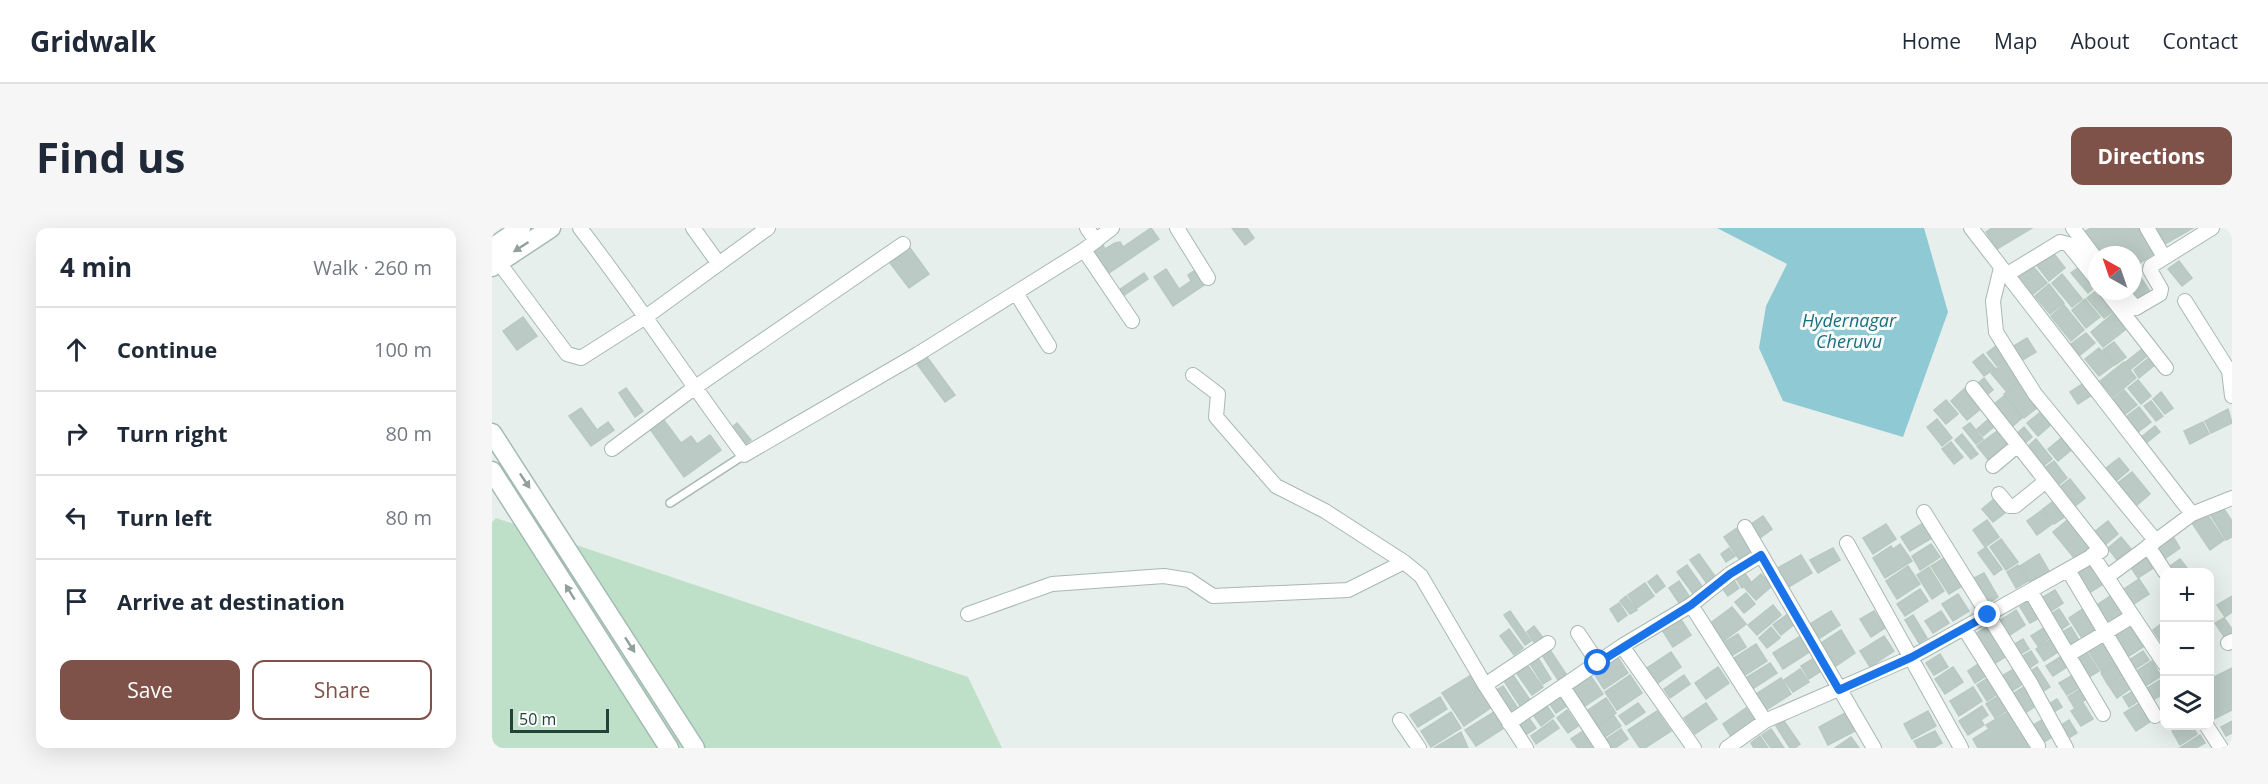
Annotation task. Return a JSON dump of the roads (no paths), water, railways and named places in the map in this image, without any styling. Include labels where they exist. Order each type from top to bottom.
[{"type":"main road","points":[[494,257],[521,228]]},
{"type":"main road","points":[[494,257],[550,228]]},
{"type":"main road","points":[[492,433],[695,748]]},
{"type":"main road","points":[[492,471],[669,748]]},
{"type":"street","points":[[580,228],[647,316],[694,388],[744,455],[1016,293],[1084,250],[1112,228]]},
{"type":"street","points":[[693,228],[718,264]]},
{"type":"street","points":[[494,257],[567,354],[574,358],[587,357],[768,228]]},
{"type":"street","points":[[1088,228],[1096,241]]},
{"type":"street","points":[[1177,228],[1208,278]]},
{"type":"street","points":[[1971,228],[2192,514]]},
{"type":"street","points":[[2147,228],[2164,257]]},
{"type":"street","points":[[2129,300],[2136,308],[2160,294],[2161,289],[2150,268],[2212,228]]},
{"type":"street","points":[[2074,229],[2088,248]]},
{"type":"street","points":[[2088,269],[2068,244],[2060,242],[2004,271],[1993,301],[1996,332],[2035,394],[2151,543],[2163,568]]},
{"type":"street","points":[[612,449],[694,388],[903,244]]},
{"type":"street","points":[[1084,250],[1132,321]]},
{"type":"street","points":[[1016,293],[1049,346]]},
{"type":"street","points":[[2113,300],[2166,368]]},
{"type":"street","points":[[2185,301],[2229,371],[2232,396]]},
{"type":"street","points":[[1193,375],[1218,394],[1216,417],[1276,486],[1325,511],[1404,562],[1421,576],[1485,685],[1526,748]]},
{"type":"street","points":[[1727,748],[1765,721],[1912,657],[2101,551],[1973,388]]},
{"type":"street","points":[[1993,465],[2018,445]]},
{"type":"street","points":[[1999,494],[2008,506],[2015,506],[2046,481]]},
{"type":"street","points":[[2107,577],[2192,514],[2232,498]]},
{"type":"street","points":[[1924,512],[2066,748]]},
{"type":"street","points":[[1745,527],[1874,748]]},
{"type":"street","points":[[1847,543],[1912,657],[1960,748]]},
{"type":"street","points":[[1509,723],[1622,646],[1691,605],[1730,574],[1761,555]]},
{"type":"street","points":[[2092,555],[2160,657]]},
{"type":"street","points":[[968,614],[1052,584],[1164,576],[1189,580],[1213,596],[1348,590],[1404,562]]},
{"type":"street","points":[[2068,570],[2104,634],[2155,716]]},
{"type":"street","points":[[2031,592],[2103,714]]},
{"type":"street","points":[[1691,605],[1765,721]]},
{"type":"street","points":[[2068,656],[2133,616]]},
{"type":"street","points":[[1964,628],[2038,746]]},
{"type":"street","points":[[1578,633],[1598,663]]},
{"type":"street","points":[[1485,685],[1548,644]]},
{"type":"street","points":[[1622,646],[1694,748]]},
{"type":"street","points":[[1563,687],[1603,748]]},
{"type":"street","points":[[1400,720],[1419,748]]},
{"type":"street","points":[[2209,730],[2221,748]]},
{"type":"lane","points":[[670,503],[744,455]]},
{"type":"water","name":"Hydernagar Cheruvu","points":[[1717,228],[1924,228],[1948,312],[1903,437],[1783,401],[1759,348],[1766,306],[1787,264]]}]
